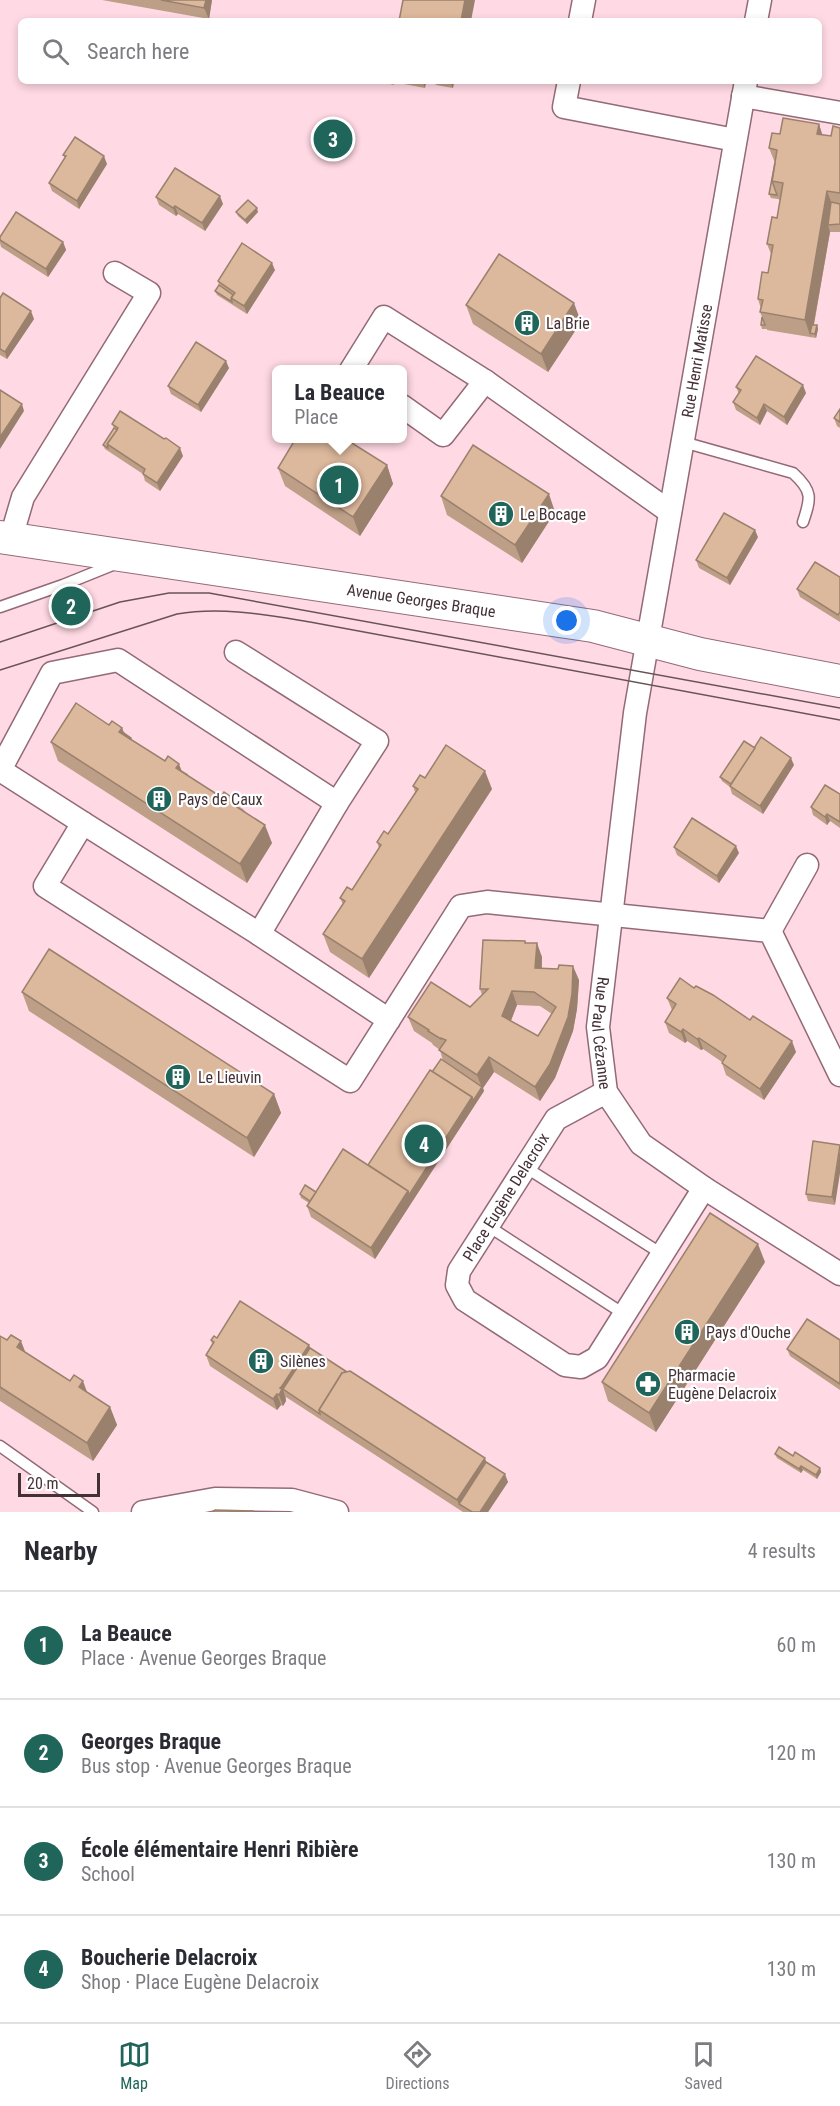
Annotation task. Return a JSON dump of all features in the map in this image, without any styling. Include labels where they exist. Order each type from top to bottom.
[{"type":"street","points":[[581,18],[584,0]]},
{"type":"street","points":[[757,18],[760,0]]},
{"type":"street","points":[[568,84],[564,107],[735,140]]},
{"type":"street","points":[[744,88],[840,113]]},
{"type":"street","name":"Rue Henri Matisse","points":[[648,640],[744,88]]},
{"type":"street","points":[[5,538],[22,497],[149,293],[115,273]]},
{"type":"street","points":[[354,365],[384,317],[485,381],[670,512]]},
{"type":"street","points":[[407,410],[443,435],[485,381]]},
{"type":"street","name":"Avenue Georges Braque","points":[[5,538],[593,626],[700,654],[840,681]]},
{"type":"street","name":"Rue Paul Cézanne","points":[[648,640],[635,713],[598,1027],[606,1092],[641,1144],[704,1188],[840,1274]]},
{"type":"street","points":[[236,652],[377,741],[259,934]]},
{"type":"street","points":[[337,803],[118,660],[52,673],[0,770],[259,934],[389,1020]]},
{"type":"street","points":[[83,824],[45,886],[350,1082],[461,906],[488,902],[770,931]]},
{"type":"street","points":[[770,931],[807,865]]},
{"type":"street","points":[[770,931],[840,1075]]},
{"type":"street","name":"Place Eugène Delacroix","points":[[606,1092],[556,1119],[459,1271],[457,1285],[465,1300],[566,1365],[581,1367],[597,1358],[704,1188]]},
{"type":"street","points":[[143,1512],[215,1499],[292,1500],[337,1512]]},
{"type":"lane","points":[[683,442],[793,473],[807,486],[810,503],[803,522]]},
{"type":"lane","points":[[0,607],[130,558]]},
{"type":"lane","points":[[525,1167],[662,1254]]},
{"type":"lane","points":[[488,1226],[624,1314]]},
{"type":"lane","points":[[0,1446],[93,1512]]},
{"type":"building","points":[[161,0],[206,0],[204,8]]},
{"type":"building","points":[[403,0],[465,0],[462,18],[400,18]]},
{"type":"building","points":[[783,118],[819,124],[817,134],[831,136],[833,126],[840,128],[840,193],[827,191],[805,320],[760,312],[763,300],[758,299],[762,272],[768,273],[773,245],[767,244],[772,217],[777,218],[783,183],[772,181],[777,150],[769,148],[772,133],[780,134]]},
{"type":"building","points":[[75,137],[104,156],[77,201],[49,183]]},
{"type":"building","points":[[775,163],[772,181],[777,195],[769,194]]},
{"type":"building","points":[[175,168],[220,196],[202,223],[156,197]]},
{"type":"building","points":[[248,200],[257,208],[245,220],[236,212]]},
{"type":"building","points":[[831,202],[840,204],[840,224],[828,225]]},
{"type":"building","points":[[16,212],[63,242],[46,269],[0,240]]},
{"type":"building","points":[[242,243],[272,263],[244,306],[231,298],[235,293],[218,281]]},
{"type":"building","name":"La Brie","points":[[499,254],[574,303],[541,354],[466,305]]},
{"type":"building","points":[[219,285],[233,295],[232,302],[215,291]]},
{"type":"building","points":[[3,293],[31,311],[5,352],[0,349],[0,298]]},
{"type":"building","points":[[812,325],[817,325],[815,334],[810,333]]},
{"type":"building","points":[[196,342],[226,361],[198,405],[168,386]]},
{"type":"building","points":[[756,356],[803,385],[784,417],[764,404],[757,418],[733,402],[741,390],[736,387]]},
{"type":"building","points":[[0,390],[22,404],[0,437]]},
{"type":"building","points":[[840,409],[840,422],[834,418]]},
{"type":"building","points":[[120,411],[180,448],[157,483],[143,474],[145,469],[107,444],[118,428],[112,424]]},
{"type":"building","points":[[114,428],[117,430],[107,444],[108,448],[103,445]]},
{"type":"building","points":[[293,443],[352,443],[387,465],[353,517],[278,468]]},
{"type":"building","name":"Le Bocage","points":[[473,445],[549,494],[515,545],[441,496]]},
{"type":"building","points":[[724,513],[755,530],[727,578],[696,560]]},
{"type":"building","points":[[815,562],[840,577],[840,612],[838,615],[797,589]]},
{"type":"building","name":"Pays de Caux","points":[[76,703],[109,725],[112,721],[122,728],[119,732],[165,761],[168,756],[179,764],[176,768],[221,797],[224,792],[234,799],[232,804],[265,825],[240,864],[51,742]]},
{"type":"building","points":[[761,737],[791,758],[760,806],[730,786]]},
{"type":"building","points":[[744,741],[755,748],[731,784],[720,777]]},
{"type":"building","points":[[446,745],[485,771],[362,959],[323,934],[345,901],[340,898],[347,887],[352,890],[381,845],[377,842],[384,831],[388,834],[418,789],[413,786],[420,775],[425,778]]},
{"type":"building","points":[[825,785],[840,794],[840,822],[827,814],[825,817],[811,807]]},
{"type":"building","points":[[692,818],[736,846],[717,876],[674,847]]},
{"type":"building","points":[[483,940],[537,943],[535,968],[558,969],[559,965],[573,966],[568,1017],[550,1064],[535,1087],[489,1057],[477,1075],[439,1050],[446,1040],[408,1017],[431,982],[470,1007],[488,989],[480,989]],"holes":[[[512,991],[534,992],[556,1007],[538,1036],[502,1016]]]},
{"type":"building","name":"Le Lieuvin","points":[[49,949],[274,1094],[247,1138],[22,992]]},
{"type":"building","points":[[680,978],[694,988],[696,986],[713,995],[750,1020],[753,1016],[792,1041],[760,1089],[722,1063],[726,1056],[683,1029],[681,1032],[665,1022],[676,1004],[667,998]]},
{"type":"building","points":[[441,1059],[482,1087],[473,1101],[472,1097],[432,1072]]},
{"type":"building","points":[[430,1070],[472,1097],[409,1195],[408,1191],[368,1165]]},
{"type":"building","points":[[813,1141],[840,1145],[832,1197],[806,1194]]},
{"type":"building","points":[[343,1149],[408,1191],[371,1248],[307,1206]]},
{"type":"building","points":[[305,1185],[316,1192],[310,1201],[300,1194]]},
{"type":"building","name":"Pays d'Ouche","points":[[710,1213],[758,1244],[649,1413],[602,1382]]},
{"type":"building","name":"Silènes","points":[[240,1301],[309,1345],[280,1388],[282,1389],[279,1395],[277,1394],[273,1399],[206,1355],[214,1342],[211,1340],[214,1336],[217,1338]]},
{"type":"building","points":[[807,1319],[840,1340],[840,1384],[787,1349]]},
{"type":"building","points":[[11,1335],[21,1341],[17,1347],[70,1381],[74,1375],[83,1381],[79,1387],[110,1407],[87,1443],[0,1387],[0,1336],[7,1340]]},
{"type":"building","points":[[310,1348],[347,1372],[342,1373],[319,1410],[320,1414],[283,1389]]},
{"type":"building","points":[[350,1371],[485,1458],[457,1500],[319,1410],[342,1373]]},
{"type":"building","points":[[779,1447],[793,1456],[795,1452],[820,1468],[816,1475],[801,1466],[799,1469],[775,1454]]},
{"type":"building","points":[[486,1462],[505,1474],[480,1512],[472,1512],[459,1504]]},
{"type":"building","points":[[215,1510],[253,1511],[253,1512],[212,1512]]},
{"type":"tram line","points":[[0,642],[120,602],[169,593],[209,593],[840,708]]},
{"type":"tram line","points":[[0,670],[177,614],[227,611],[310,622],[840,720]]},
{"type":"place","name":"École élémentaire Henri Ribière","points":[[333,139]]},
{"type":"place","name":"La Brie","points":[[527,323]]},
{"type":"place","name":"La Beauce","points":[[339,485]]},
{"type":"place","name":"Le Bocage","points":[[501,514]]},
{"type":"place","name":"Georges Braque","points":[[71,606]]},
{"type":"place","name":"Pays de Caux","points":[[159,799]]},
{"type":"place","name":"Le Lieuvin","points":[[178,1077]]},
{"type":"place","name":"Boucherie Delacroix","points":[[424,1144]]},
{"type":"place","name":"Pays d'Ouche","points":[[687,1332]]},
{"type":"place","name":"Silènes","points":[[261,1361]]},
{"type":"place","name":"Pharmacie Eugène Delacroix","points":[[648,1384]]}]
